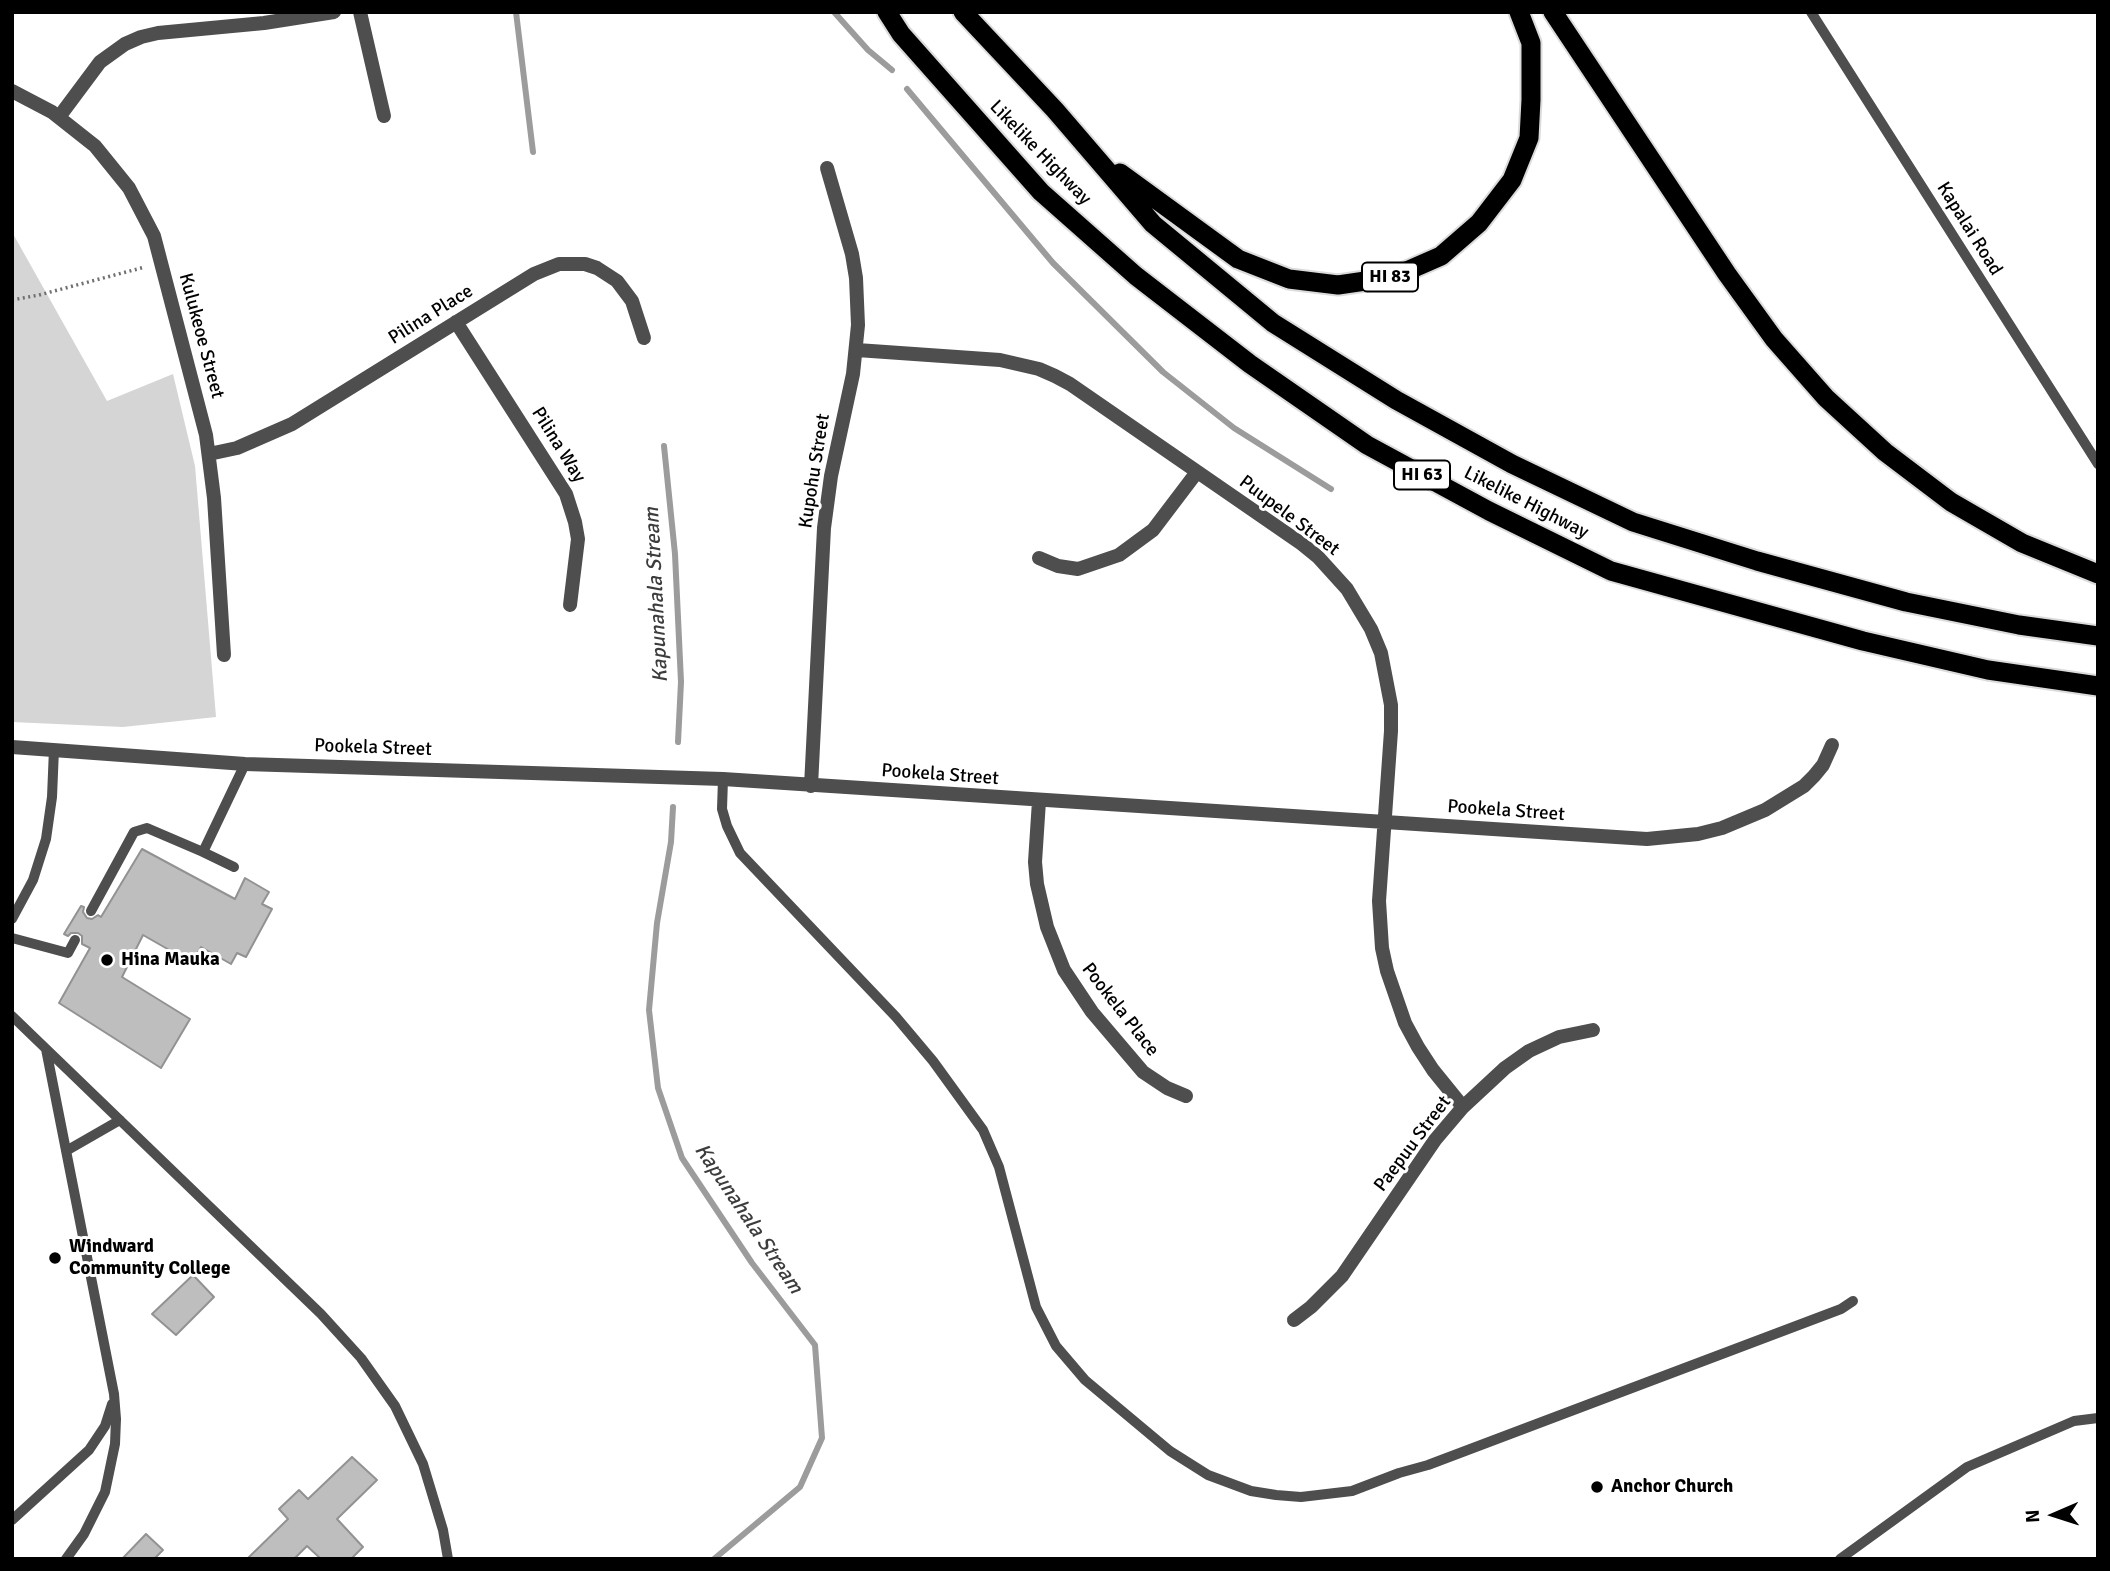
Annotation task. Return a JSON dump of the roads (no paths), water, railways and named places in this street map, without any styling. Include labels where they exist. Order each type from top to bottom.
[{"type":"highway","name":"Likelike Highway","points":[[887,12],[901,34],[1041,192],[1147,284],[1250,364],[1367,445],[1489,511],[1611,571],[1875,644],[1989,670],[2098,686]]},
{"type":"highway","name":"Likelike Highway","points":[[962,12],[1095,155],[1153,224],[1273,323],[1396,400],[1512,464],[1633,522],[1757,561],[1906,602],[2019,625],[2098,636]]},
{"type":"highway","name":"HI 83","points":[[1095,155],[1238,259],[1289,279],[1338,285],[1393,276],[1441,257],[1479,223],[1511,180],[1529,138],[1531,100],[1531,43],[1519,12]]},
{"type":"highway","points":[[1553,12],[1727,274],[1774,339],[1826,398],[1885,452],[1951,502],[2022,544],[2098,574]]},
{"type":"street","points":[[59,117],[100,62],[125,44],[141,37],[334,12]]},
{"type":"street","points":[[360,12],[384,116]]},
{"type":"street","name":"Kulukeoe Street","points":[[12,91],[59,117],[95,146],[129,188],[154,236],[200,404],[209,454],[224,655]]},
{"type":"street","name":"Kupohu Street","points":[[811,786],[824,528],[831,476],[857,350],[858,314],[852,254],[827,167]]},
{"type":"street","name":"Pilina Place","points":[[209,454],[237,448],[292,424],[546,267],[572,263],[597,268],[617,281],[632,301],[644,338]]},
{"type":"street","name":"Pilina Way","points":[[456,322],[566,494],[578,539],[570,605]]},
{"type":"street","name":"Puupele Street","points":[[857,350],[1000,360],[1039,369],[1070,384],[1318,557],[1347,589],[1371,629],[1384,666],[1391,705],[1379,901],[1382,948],[1387,971],[1405,1023],[1418,1047],[1463,1107]]},
{"type":"street","points":[[1039,558],[1058,566],[1078,569],[1119,555],[1153,530],[1197,472]]},
{"type":"street","name":"Pookela Street","points":[[12,747],[245,764],[723,779],[1647,839],[1698,834],[1744,820],[1785,799],[1814,776],[1823,765],[1832,745]]},
{"type":"street","name":"Pookela Place","points":[[1039,801],[1035,862],[1037,884],[1046,927],[1064,970],[1092,1012],[1143,1072],[1167,1088],[1186,1096]]},
{"type":"street","name":"Paepuu Street","points":[[1294,1320],[1342,1276],[1435,1140],[1463,1107],[1504,1068],[1529,1051],[1559,1037],[1593,1030]]},
{"type":"lane","name":"Kapalai Road","points":[[1811,12],[2098,464]]},
{"type":"lane","points":[[12,919],[33,880],[46,839],[52,797],[54,749]]},
{"type":"lane","points":[[203,852],[245,764]]},
{"type":"lane","points":[[723,779],[722,810],[740,853],[902,1024],[940,1070],[983,1130],[999,1167],[1036,1307],[1056,1346],[1085,1380],[1188,1464],[1219,1480],[1251,1491],[1289,1496],[1327,1495],[1376,1483],[1815,1319],[1853,1301]]},
{"type":"lane","points":[[91,911],[134,832],[147,828],[234,867]]},
{"type":"lane","points":[[12,938],[68,953],[75,940]]},
{"type":"lane","points":[[12,1016],[321,1314],[367,1366],[395,1406],[423,1464],[443,1530],[448,1559]]},
{"type":"lane","points":[[46,1049],[114,1394],[115,1444],[105,1492],[84,1534],[66,1559]]},
{"type":"lane","points":[[66,1151],[120,1120]]},
{"type":"lane","points":[[12,1520],[89,1450],[105,1426],[114,1394]]},
{"type":"lane","points":[[1840,1559],[1967,1467],[2074,1421],[2098,1418]]},
{"type":"waterway","name":"Kapunahala Stream","points":[[516,12],[533,152]]},
{"type":"waterway","points":[[834,12],[868,50],[892,70]]},
{"type":"waterway","points":[[907,89],[1053,263],[1163,372],[1234,428],[1331,489]]},
{"type":"waterway","name":"Kapunahala Stream","points":[[664,446],[675,554],[681,682],[678,742]]},
{"type":"waterway","name":"Kapunahala Stream","points":[[673,807],[671,842],[657,923],[649,1010],[658,1088],[682,1158],[752,1263],[815,1345],[822,1438],[800,1487],[714,1559]]},
{"type":"place","name":"Hina Mauka","points":[[107,960]]},
{"type":"place","name":"Windward Community College","points":[[55,1258]]},
{"type":"place","name":"Anchor Church","points":[[1597,1487]]}]
